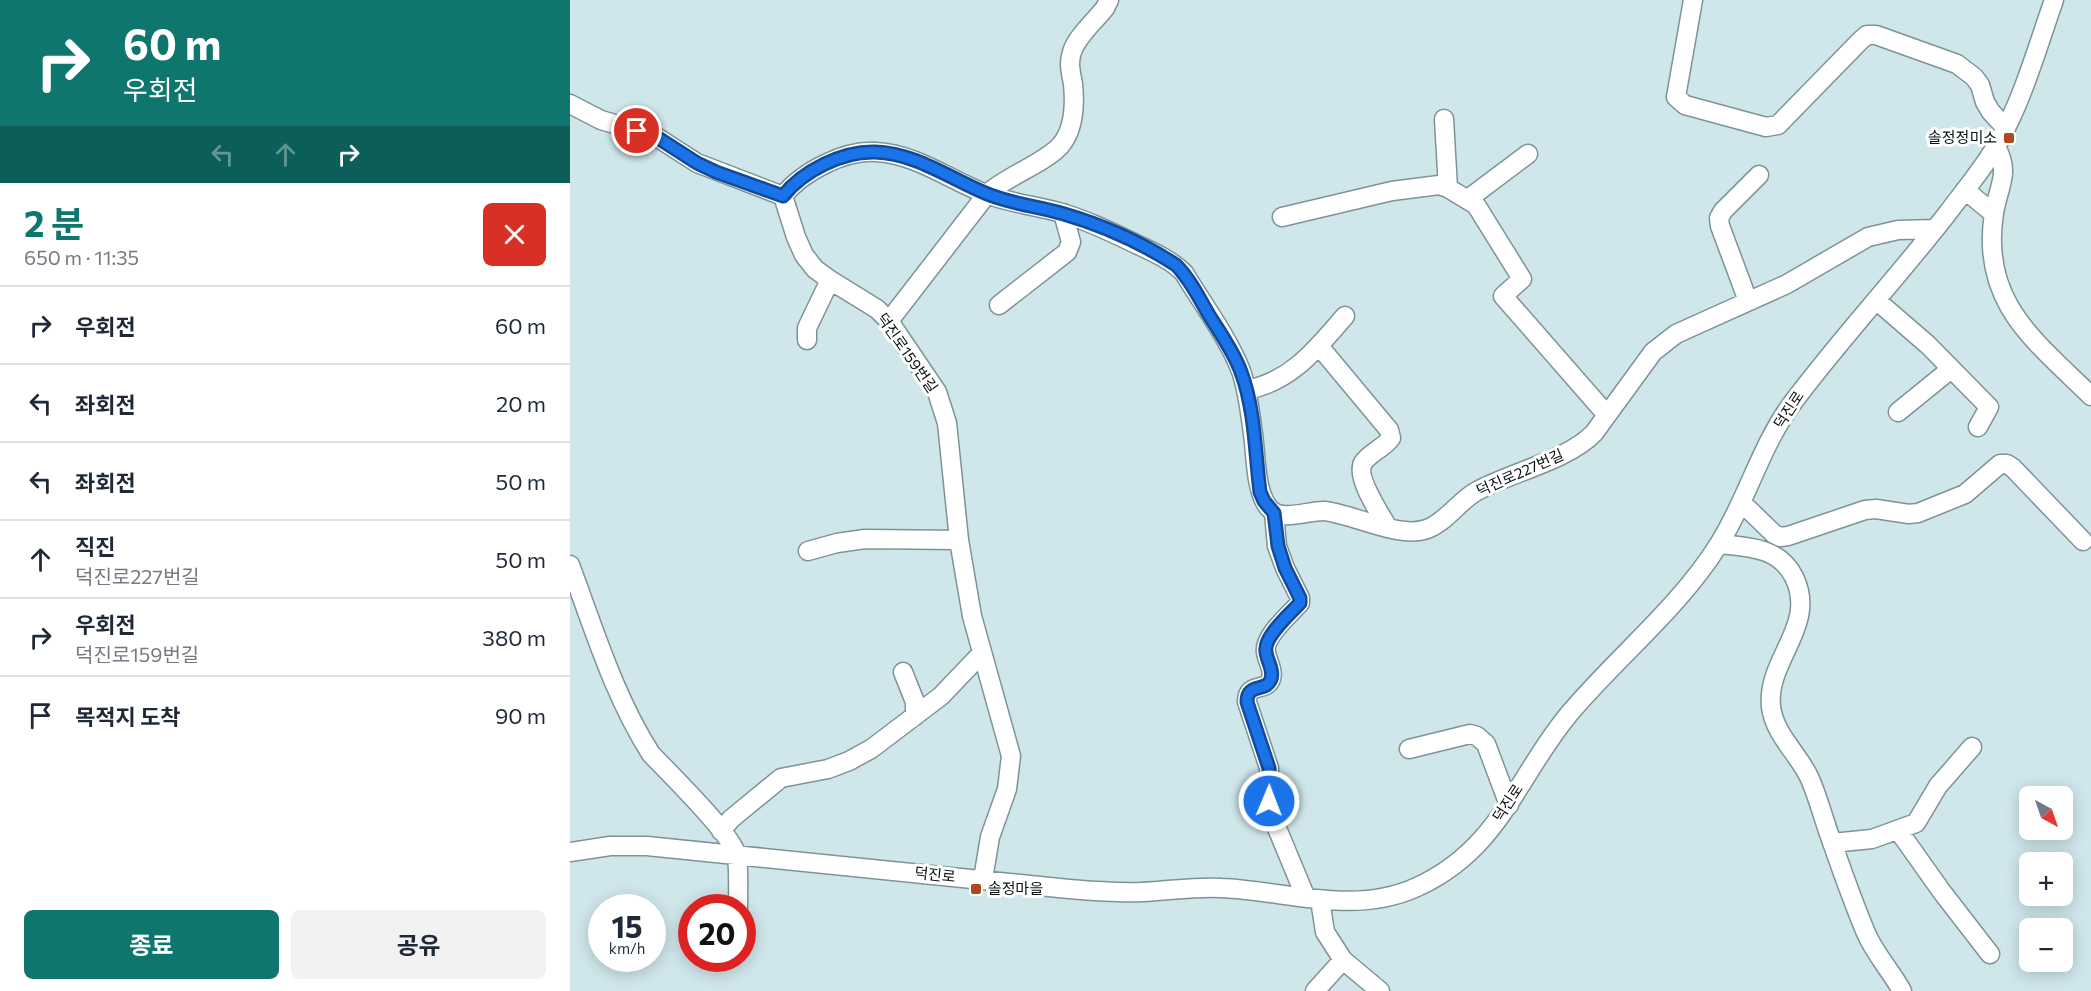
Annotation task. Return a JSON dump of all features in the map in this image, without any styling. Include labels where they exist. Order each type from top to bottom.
[{"type":"street","points":[[889,321],[987,194],[998,184],[1059,147],[1070,130],[1074,97],[1070,63],[1072,51],[1109,0]]},
{"type":"street","points":[[1693,0],[1676,97],[1684,105],[1766,127],[1778,124],[1867,35],[1876,36],[1957,64],[1967,70],[1980,85],[1991,112],[2006,128]]},
{"type":"street","name":"덕진로","points":[[570,852],[628,845],[737,854],[1069,889],[1138,892],[1226,888],[1341,901],[1378,899],[1397,895],[1446,871],[1473,850],[1509,805],[1540,753],[1568,716],[1678,597],[1719,544],[1765,449],[1790,406],[1935,229],[1996,147],[2021,93],[2054,0]]},
{"type":"street","points":[[570,104],[601,120],[655,136],[697,163],[716,172],[783,196],[794,183],[821,166],[862,153],[876,152],[906,158],[987,194],[1063,213],[1095,224],[1176,265],[1184,273],[1236,360],[1247,390],[1260,492],[1274,513],[1278,546],[1285,568],[1300,598],[1300,603],[1270,636],[1265,650],[1272,671],[1271,679],[1267,685],[1251,690],[1247,696],[1269,768],[1269,809],[1313,899],[1325,932],[1343,960],[1380,991]]},
{"type":"street","points":[[1444,119],[1448,188]]},
{"type":"street","points":[[1996,147],[2004,170],[1994,214],[1993,267],[1995,279],[2009,308],[2036,342],[2091,396]]},
{"type":"street","points":[[1468,198],[1528,154]]},
{"type":"street","points":[[1748,301],[1719,218],[1722,211],[1759,175]]},
{"type":"street","points":[[1282,217],[1392,191],[1439,185],[1468,198],[1483,212],[1522,279],[1503,296],[1607,415]]},
{"type":"street","points":[[1965,190],[1994,214]]},
{"type":"street","name":"덕진로159번길","points":[[783,196],[804,255],[815,269],[863,299],[889,321],[937,392],[947,423],[959,540],[972,616],[1011,756],[1007,789],[990,837],[983,879]]},
{"type":"street","points":[[999,305],[1068,252],[1071,242],[1063,213]]},
{"type":"street","name":"덕진로227번길","points":[[1274,513],[1295,514],[1323,511],[1411,532],[1428,529],[1474,492],[1513,473],[1578,447],[1594,433],[1643,364],[1664,342],[1689,327],[1804,275],[1868,237],[1898,230],[1935,229]]},
{"type":"street","points":[[807,340],[809,322],[830,280]]},
{"type":"street","points":[[1876,300],[1928,345],[1989,407],[1978,427]]},
{"type":"street","points":[[1247,390],[1274,382],[1286,375],[1319,346],[1345,316]]},
{"type":"street","points":[[1319,346],[1389,430],[1391,438],[1364,462],[1361,468],[1364,483],[1388,528]]},
{"type":"street","points":[[1898,412],[1951,369]]},
{"type":"street","points":[[1741,502],[1774,534],[1780,537],[1788,536],[1865,510],[1918,513],[1965,494],[2000,464],[2007,464],[2083,541]]},
{"type":"street","points":[[808,550],[865,539],[959,540]]},
{"type":"street","points":[[1719,544],[1753,548],[1775,555],[1788,568],[1798,586],[1800,617],[1779,665],[1771,705],[1778,730],[1810,780],[1867,935],[1902,991]]},
{"type":"street","points":[[570,565],[628,715],[651,754],[722,831],[737,854],[738,894]]},
{"type":"street","points":[[722,831],[731,819],[781,778],[828,769],[871,749],[941,696],[981,654]]},
{"type":"street","points":[[903,672],[915,702],[915,716]]},
{"type":"street","points":[[1409,749],[1470,734],[1477,736],[1486,744],[1509,805]]},
{"type":"street","points":[[1832,843],[1872,839],[1916,823],[1921,819],[1938,786],[1972,747]]},
{"type":"street","points":[[1898,830],[1990,954]]},
{"type":"street","points":[[1315,991],[1343,960]]},
{"type":"place","name":"솔정정미소","points":[[2009,138]]},
{"type":"place","name":"솔정마을","points":[[976,889]]},
{"type":"route","points":[[637,131],[667,142],[697,163],[716,172],[783,196],[794,183],[835,160],[862,153],[891,154],[925,165],[987,194],[1063,213],[1095,224],[1165,258],[1184,273],[1242,374],[1247,390],[1260,492],[1269,509],[1274,513],[1278,546],[1285,568],[1300,598],[1300,603],[1270,636],[1266,644],[1265,650],[1272,671],[1271,679],[1267,685],[1251,690],[1247,696],[1269,768],[1269,801]]}]
